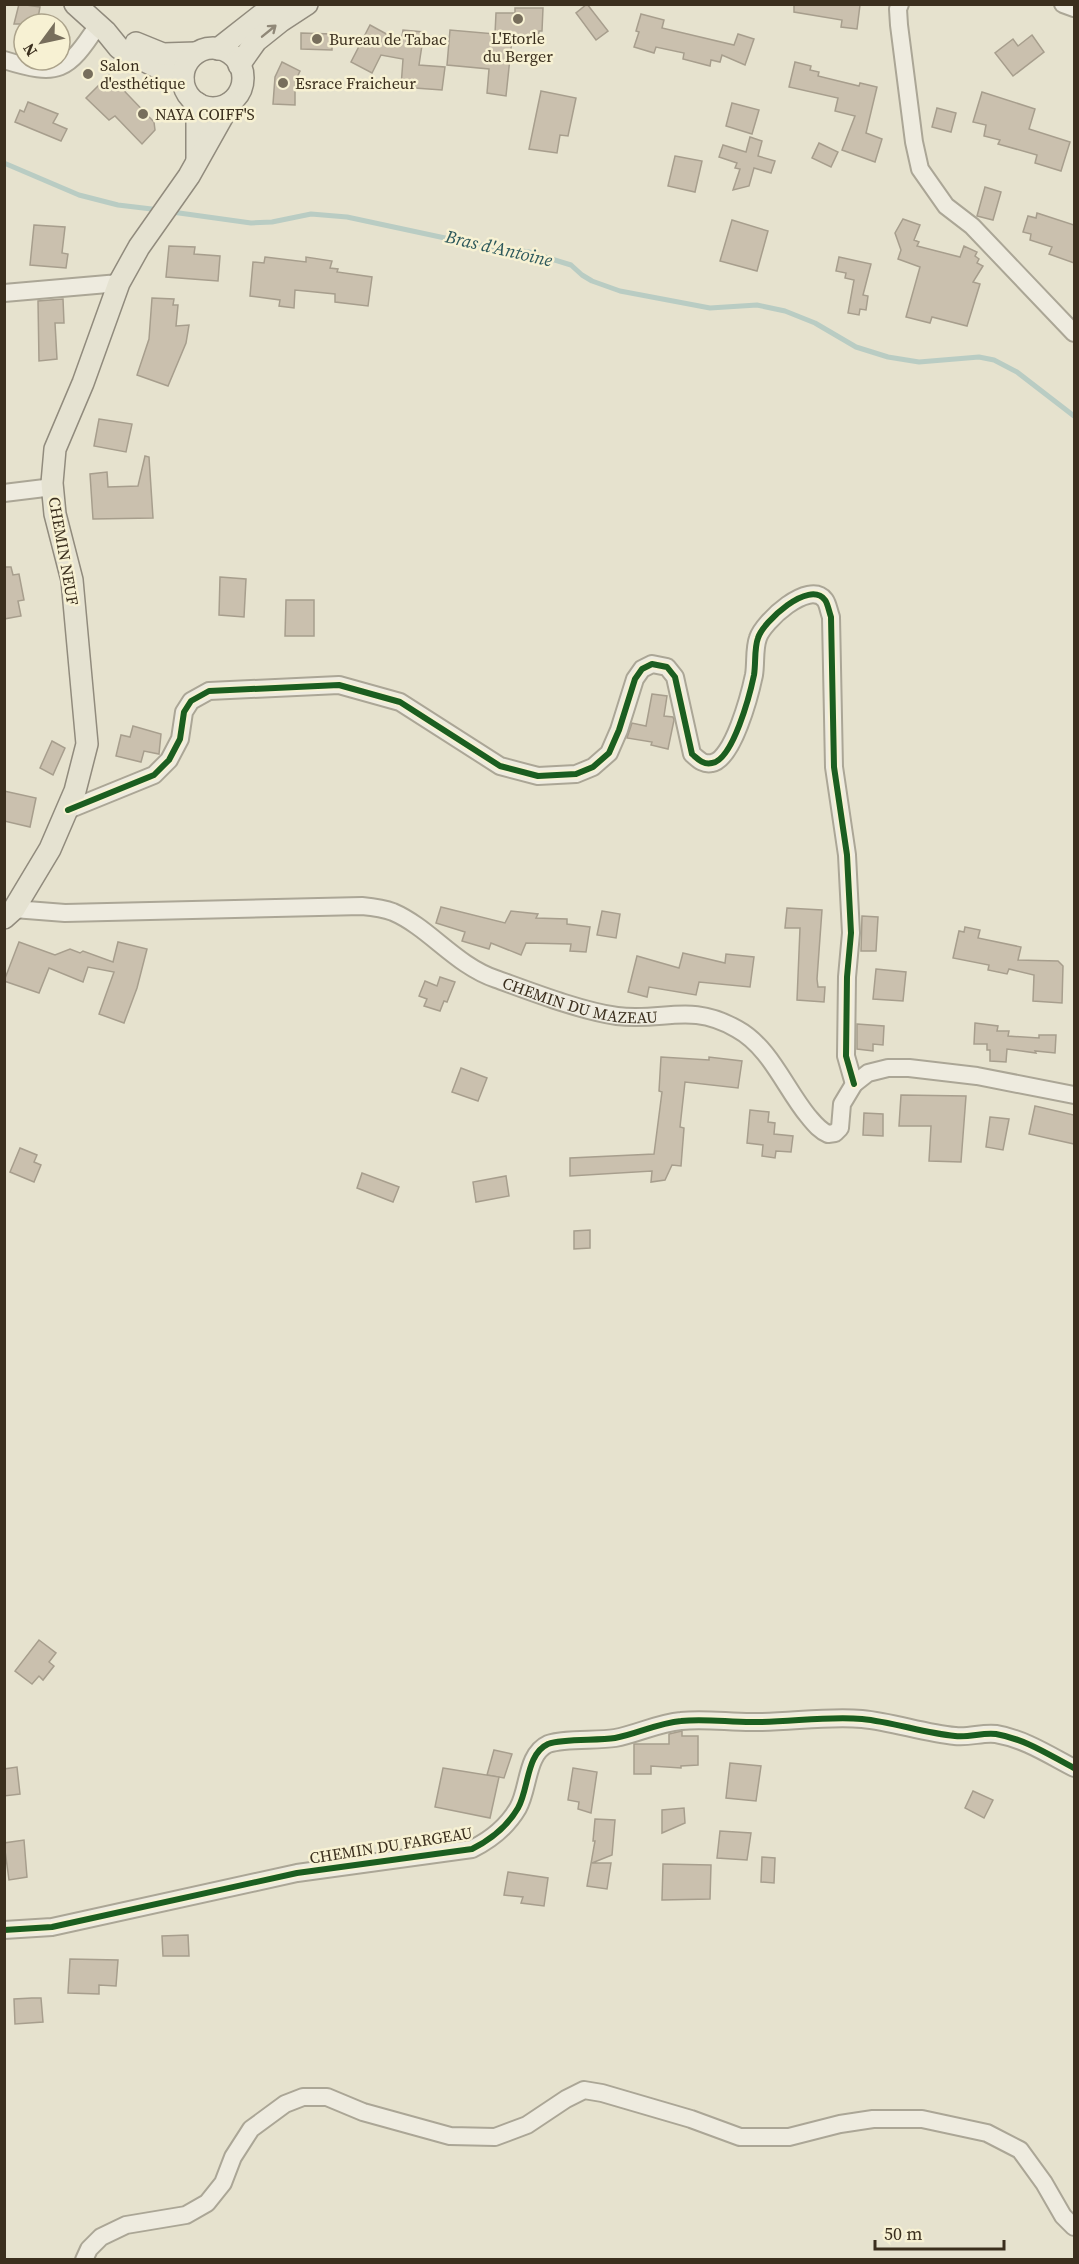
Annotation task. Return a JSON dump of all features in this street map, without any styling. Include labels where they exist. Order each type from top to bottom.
[{"type":"main road","points":[[75,4],[119,48],[183,80]]},
{"type":"main road","points":[[218,49],[269,9],[283,4]]},
{"type":"main road","points":[[239,64],[256,41],[307,4]]},
{"type":"main road","points":[[102,29],[163,54],[196,53],[210,48],[218,49],[234,57],[239,64],[243,81],[236,97],[230,103],[214,108],[197,104],[190,98],[183,80],[186,65],[196,53]]},
{"type":"main road","name":"CHEMIN NEUF","points":[[9,913],[50,849],[68,810],[87,744],[72,580],[55,514],[53,487],[56,449],[83,383],[119,283],[139,247],[197,163],[230,103]]},
{"type":"main road","points":[[197,104],[197,163]]},
{"type":"street","points":[[900,4],[898,9],[900,37],[914,142],[920,169],[945,206],[972,226],[1074,333]]},
{"type":"street","points":[[1063,4],[1074,8]]},
{"type":"street","points":[[4,60],[44,70],[61,67],[69,63],[102,29]]},
{"type":"street","points":[[4,293],[119,283]]},
{"type":"street","points":[[4,493],[53,487]]},
{"type":"street","points":[[68,810],[154,776],[169,760],[180,739],[184,712],[191,701],[209,691],[339,685],[400,702],[500,766],[537,776],[576,774],[593,767],[609,753],[619,730],[635,679],[642,669],[652,664],[667,667],[675,677],[692,754],[700,762],[713,763],[725,755],[740,723],[754,675],[758,638],[768,620],[798,599],[810,594],[818,595],[825,600],[831,617],[834,767],[847,855],[851,933],[847,977],[846,1056],[854,1084],[868,1073],[888,1068],[909,1068],[977,1076],[1074,1095]]},
{"type":"street","name":"CHEMIN DU MAZEAU","points":[[9,913],[362,906],[381,908],[394,912],[460,961],[492,978],[598,1012],[639,1017],[699,1014],[720,1020],[754,1040],[800,1105],[818,1127],[828,1134],[835,1133],[840,1128],[843,1104],[854,1084]]},
{"type":"street","name":"CHEMIN DU FARGEAU","points":[[4,1930],[52,1927],[297,1873],[472,1849],[486,1842],[508,1824],[519,1806],[532,1762],[538,1750],[549,1743],[616,1738],[644,1728],[678,1721],[709,1718],[753,1722],[789,1719],[861,1719],[957,1737],[994,1734],[1027,1743],[1074,1768]]},
{"type":"street","points":[[84,2259],[89,2249],[101,2237],[126,2225],[186,2216],[207,2203],[223,2183],[234,2157],[251,2129],[285,2104],[303,2097],[327,2097],[363,2112],[450,2136],[495,2137],[527,2125],[566,2098],[584,2090],[602,2093],[691,2119],[740,2137],[789,2137],[840,2124],[873,2119],[922,2119],[987,2133],[1020,2150],[1044,2183],[1063,2216],[1074,2227]]},
{"type":"building","points":[[19,4],[40,7],[39,12],[17,12]]},
{"type":"building","points":[[587,4],[608,31],[596,40],[576,13]]},
{"type":"building","points":[[794,4],[860,5],[857,29],[841,27],[842,20],[794,12]]},
{"type":"building","points":[[515,8],[543,8],[542,31],[539,31],[538,43],[512,39],[506,96],[487,93],[489,69],[447,65],[450,30],[495,34],[496,13],[515,13]]},
{"type":"building","points":[[641,14],[664,20],[662,28],[734,45],[738,34],[754,39],[745,65],[722,55],[720,62],[711,60],[710,66],[683,59],[684,53],[656,47],[654,53],[634,47]]},
{"type":"building","points":[[370,25],[401,42],[403,30],[424,32],[419,65],[445,67],[442,90],[401,87],[403,59],[381,55],[372,73],[351,62]]},
{"type":"building","points":[[301,33],[332,34],[332,50],[301,49]]},
{"type":"building","points":[[1032,35],[1044,52],[1013,76],[995,53],[1013,39],[1018,46]]},
{"type":"building","points":[[282,62],[300,71],[295,82],[295,105],[273,104],[275,77]]},
{"type":"building","points":[[795,62],[811,66],[810,70],[819,72],[818,76],[859,86],[860,83],[877,87],[866,133],[882,139],[875,162],[842,150],[855,116],[835,111],[838,98],[789,87]]},
{"type":"building","points":[[109,75],[154,122],[155,130],[142,144],[115,116],[109,120],[86,98]]},
{"type":"building","points":[[541,91],[576,98],[568,136],[560,135],[557,153],[529,149]]},
{"type":"building","points":[[982,92],[1035,109],[1029,129],[1070,142],[1061,171],[1035,163],[1037,155],[998,144],[1000,140],[984,136],[986,125],[973,122]]},
{"type":"building","points":[[28,102],[58,114],[53,123],[67,129],[61,141],[15,122],[20,110],[24,112]]},
{"type":"building","points":[[732,103],[759,110],[752,134],[726,126]]},
{"type":"building","points":[[937,108],[956,113],[951,132],[932,127]]},
{"type":"building","points":[[750,137],[762,141],[758,156],[775,161],[771,173],[754,168],[749,186],[733,190],[740,169],[735,168],[737,163],[719,157],[723,145],[746,152]]},
{"type":"building","points":[[819,143],[838,152],[831,167],[812,158]]},
{"type":"building","points":[[675,156],[702,161],[695,192],[668,186]]},
{"type":"building","points":[[985,187],[1001,192],[993,220],[977,216]]},
{"type":"building","points":[[1037,213],[1074,225],[1074,263],[1049,254],[1052,247],[1030,240],[1031,234],[1023,232],[1028,216],[1036,218]]},
{"type":"building","points":[[903,219],[920,225],[914,240],[919,242],[917,246],[960,257],[964,246],[977,252],[975,256],[979,259],[977,263],[983,266],[973,282],[980,284],[967,326],[932,317],[930,323],[906,317],[920,267],[898,259],[901,250],[895,233]]},
{"type":"building","points":[[732,220],[768,231],[757,271],[720,261]]},
{"type":"building","points":[[34,225],[65,227],[62,253],[68,254],[66,268],[30,265]]},
{"type":"building","points":[[169,246],[195,247],[194,254],[220,256],[218,281],[166,277]]},
{"type":"building","points":[[265,257],[306,262],[306,257],[332,261],[330,268],[338,269],[337,272],[372,277],[368,306],[335,302],[335,294],[295,290],[294,308],[279,306],[280,300],[250,296],[253,262],[264,263]]},
{"type":"building","points":[[839,257],[871,264],[863,295],[868,296],[866,310],[860,309],[859,315],[848,313],[854,280],[845,278],[846,273],[836,271]]},
{"type":"building","points":[[152,298],[174,299],[173,305],[178,305],[176,326],[189,325],[186,343],[168,386],[137,375],[149,339]]},
{"type":"building","points":[[63,299],[64,323],[55,323],[57,359],[39,361],[38,301]]},
{"type":"building","points":[[99,419],[132,424],[126,452],[94,446]]},
{"type":"building","points":[[145,456],[149,457],[153,518],[93,519],[90,474],[107,472],[108,487],[138,486]]},
{"type":"building","points":[[4,567],[11,567],[13,575],[19,574],[24,600],[18,601],[21,616],[4,619]]},
{"type":"building","points":[[220,577],[246,579],[244,617],[219,615]]},
{"type":"building","points":[[286,600],[314,600],[314,636],[285,636]]},
{"type":"building","points":[[652,694],[667,696],[664,716],[673,717],[674,720],[668,749],[651,745],[652,742],[627,738],[632,723],[646,726]]},
{"type":"building","points":[[133,726],[161,734],[159,754],[144,751],[141,762],[116,756],[121,735],[130,737]]},
{"type":"building","points":[[52,741],[65,748],[53,775],[40,768]]},
{"type":"building","points":[[4,791],[36,798],[30,827],[4,821]]},
{"type":"building","points":[[441,907],[505,923],[511,911],[538,914],[536,918],[567,919],[567,924],[590,927],[586,952],[570,951],[571,944],[526,943],[521,955],[491,943],[489,949],[462,941],[465,932],[436,923]]},
{"type":"building","points":[[787,908],[822,910],[817,979],[818,987],[825,987],[824,1002],[797,1000],[800,928],[785,928]]},
{"type":"building","points":[[602,911],[620,914],[616,938],[597,935]]},
{"type":"building","points":[[862,916],[878,917],[876,951],[861,951]]},
{"type":"building","points":[[965,927],[980,930],[978,938],[1021,947],[1018,960],[1058,961],[1063,966],[1062,1003],[1033,1001],[1034,975],[1009,969],[1007,974],[988,970],[989,965],[953,958],[959,931],[964,932]]},
{"type":"building","points":[[19,942],[55,955],[70,949],[80,953],[83,951],[113,962],[118,942],[147,949],[137,988],[124,1023],[99,1014],[114,972],[88,967],[83,982],[49,968],[39,993],[4,981]]},
{"type":"building","points":[[683,953],[725,963],[726,954],[754,957],[750,987],[699,982],[696,995],[649,987],[647,997],[628,992],[637,956],[679,968]]},
{"type":"building","points":[[876,969],[906,972],[903,1001],[873,999]]},
{"type":"building","points":[[440,977],[455,982],[447,1002],[444,1001],[440,1011],[424,1006],[427,999],[419,996],[425,981],[437,986]]},
{"type":"building","points":[[975,1023],[998,1026],[997,1031],[1009,1031],[1008,1036],[1039,1038],[1039,1035],[1056,1035],[1055,1053],[1007,1049],[1006,1062],[990,1061],[990,1050],[987,1050],[987,1044],[974,1044]]},
{"type":"building","points":[[857,1024],[884,1026],[883,1045],[873,1044],[873,1051],[857,1049]]},
{"type":"building","points":[[661,1057],[709,1060],[709,1057],[742,1061],[738,1088],[685,1082],[680,1127],[684,1128],[681,1166],[672,1165],[665,1180],[651,1182],[652,1171],[570,1176],[570,1158],[654,1154],[662,1092],[659,1091]]},
{"type":"building","points":[[461,1068],[487,1078],[478,1101],[452,1092]]},
{"type":"building","points":[[901,1095],[966,1096],[961,1162],[929,1161],[931,1126],[899,1126]]},
{"type":"building","points":[[1035,1106],[1074,1115],[1074,1144],[1029,1134]]},
{"type":"building","points":[[750,1110],[769,1112],[768,1122],[775,1123],[774,1134],[793,1136],[791,1152],[776,1151],[775,1158],[762,1156],[763,1145],[747,1143]]},
{"type":"building","points":[[864,1113],[883,1114],[883,1136],[863,1135]]},
{"type":"building","points":[[990,1117],[1009,1119],[1003,1150],[986,1147]]},
{"type":"building","points":[[20,1148],[37,1155],[34,1162],[41,1165],[34,1182],[10,1172]]},
{"type":"building","points":[[362,1173],[399,1187],[393,1202],[357,1188]]},
{"type":"building","points":[[506,1176],[509,1196],[476,1202],[473,1182]]},
{"type":"building","points":[[590,1230],[590,1248],[574,1249],[574,1231]]},
{"type":"building","points":[[39,1640],[56,1653],[49,1662],[54,1666],[43,1680],[39,1676],[32,1684],[15,1671]]},
{"type":"building","points":[[682,1731],[682,1736],[698,1736],[698,1765],[681,1766],[681,1768],[651,1766],[651,1774],[634,1774],[634,1744],[669,1744],[669,1734]]},
{"type":"building","points":[[494,1750],[512,1754],[504,1778],[487,1775]]},
{"type":"building","points":[[730,1763],[761,1766],[756,1801],[726,1798]]},
{"type":"building","points":[[17,1767],[20,1794],[4,1796],[4,1769]]},
{"type":"building","points":[[443,1768],[499,1777],[490,1818],[435,1807]]},
{"type":"building","points":[[573,1768],[597,1772],[591,1813],[578,1809],[579,1802],[568,1800]]},
{"type":"building","points":[[973,1791],[993,1800],[984,1818],[965,1808]]},
{"type":"building","points":[[684,1808],[685,1823],[662,1833],[662,1810]]},
{"type":"building","points":[[595,1819],[615,1820],[612,1855],[592,1863],[611,1863],[607,1889],[587,1886],[595,1841],[593,1841]]},
{"type":"building","points":[[720,1831],[751,1833],[747,1860],[717,1858]]},
{"type":"building","points":[[24,1840],[27,1877],[9,1880],[4,1843]]},
{"type":"building","points":[[762,1857],[775,1858],[774,1883],[761,1882]]},
{"type":"building","points":[[663,1864],[711,1865],[710,1899],[662,1900]]},
{"type":"building","points":[[508,1872],[548,1878],[544,1906],[521,1903],[523,1897],[504,1895]]},
{"type":"building","points":[[188,1935],[189,1956],[163,1956],[162,1936]]},
{"type":"building","points":[[70,1959],[118,1960],[116,1986],[99,1985],[99,1994],[68,1993]]},
{"type":"building","points":[[41,1998],[43,2022],[15,2024],[14,1999]]},
{"type":"waterway","name":"Bras d'Antoine","points":[[4,163],[79,195],[118,205],[160,210]]},
{"type":"waterway","name":"Bras d'Antoine","points":[[172,212],[251,223],[272,222],[311,214],[347,217],[473,244],[529,252],[571,265],[592,281],[620,291],[710,308],[757,305],[785,311],[815,323],[856,347],[888,357],[919,362],[979,357],[994,360],[1017,372],[1074,416]]},
{"type":"cycle path","points":[[68,810],[154,775],[169,760],[180,739],[184,712],[191,701],[209,691],[339,685],[400,702],[500,766],[538,776],[576,774],[593,767],[609,753],[619,730],[635,679],[642,669],[652,664],[667,667],[675,677],[692,754],[703,762],[712,763],[720,759],[727,751],[739,725],[752,684],[757,642],[762,631],[768,622],[787,605],[808,595],[818,595],[825,600],[831,617],[834,767],[847,855],[851,933],[847,977],[846,1056],[854,1084]]},
{"type":"cycle path","points":[[4,1930],[52,1927],[297,1873],[472,1849],[498,1832],[514,1815],[522,1800],[532,1764],[541,1749],[548,1744],[615,1738],[672,1722],[691,1720],[771,1722],[849,1718],[874,1720],[955,1736],[986,1734],[1007,1736],[1074,1768]]},
{"type":"place","name":"L'Etorle du Berger","points":[[518,19]]},
{"type":"place","name":"Bureau de Tabac","points":[[317,39]]},
{"type":"place","name":"Salon d'esthétique","points":[[88,74]]},
{"type":"place","name":"Esrace Fraicheur","points":[[283,83]]},
{"type":"place","name":"NAYA COIFF'S","points":[[143,114]]}]
